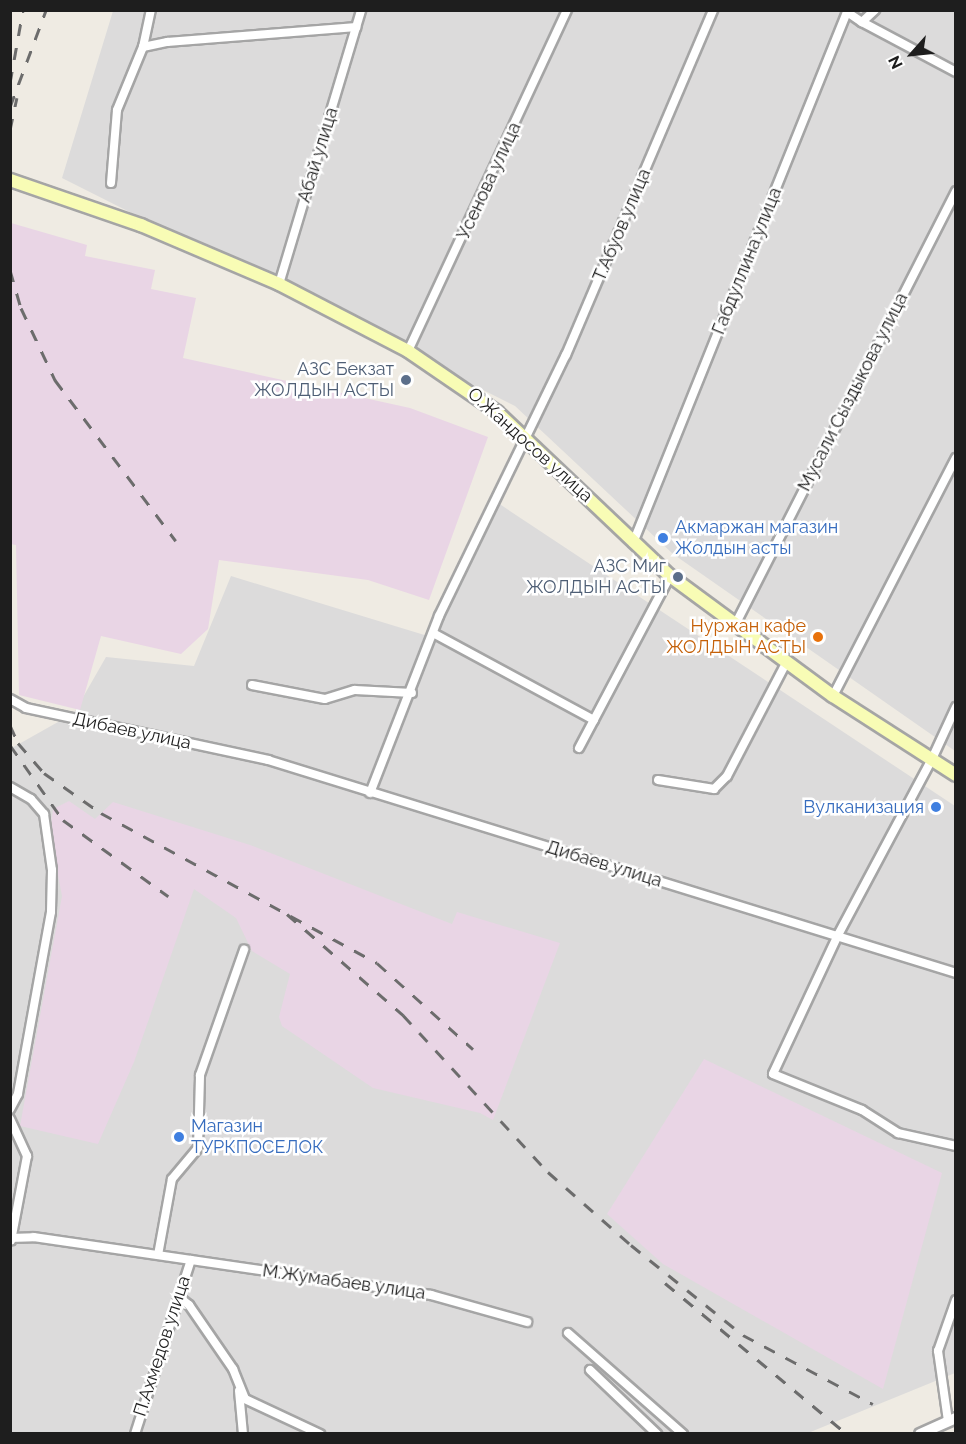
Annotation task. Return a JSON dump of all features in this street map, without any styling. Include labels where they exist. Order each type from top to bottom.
[{"type":"main road","name":"О.Жандосов улица","points":[[10,180],[141,225],[279,284],[408,351],[468,389],[525,437],[670,576],[833,696],[956,775]]},
{"type":"street","points":[[111,183],[117,110],[142,47],[152,10]]},
{"type":"street","name":"Абай улица","points":[[279,284],[361,10]]},
{"type":"street","name":"Т.Абуов улица","points":[[525,437],[566,355],[713,10]]},
{"type":"street","points":[[874,10],[862,22],[956,72]]},
{"type":"street","name":"Габдуллина улица","points":[[633,543],[844,11],[862,22]]},
{"type":"street","name":"Усенова улица","points":[[408,351],[564,12]]},
{"type":"street","points":[[142,47],[167,42],[356,27]]},
{"type":"street","name":"Мусали Сыздыкова улица","points":[[735,625],[956,191]]},
{"type":"street","points":[[370,793],[412,693],[433,633],[525,437]]},
{"type":"street","points":[[833,696],[956,458]]},
{"type":"street","points":[[579,748],[670,576]]},
{"type":"street","points":[[433,633],[594,720]]},
{"type":"street","points":[[658,780],[714,789],[727,777],[787,661]]},
{"type":"street","points":[[252,685],[325,699],[355,690],[412,693]]},
{"type":"street","name":"Дибаев улица","points":[[10,699],[14,704],[32,709],[268,760],[956,973]]},
{"type":"street","points":[[956,707],[932,759],[838,935],[773,1074],[862,1110],[898,1133],[956,1146]]},
{"type":"street","points":[[10,788],[31,799],[44,814],[51,870],[51,912],[18,1094],[10,1109]]},
{"type":"street","points":[[158,1255],[172,1179],[198,1148],[200,1075],[244,950]]},
{"type":"street","points":[[10,1119],[27,1156],[11,1239]]},
{"type":"street","name":"М.Жумабаев улица","points":[[11,1239],[34,1237],[431,1295],[527,1322]]},
{"type":"street","name":"П.Ахмедов улица","points":[[135,1434],[190,1260]]},
{"type":"street","points":[[178,1297],[189,1305],[233,1369],[243,1434]]},
{"type":"street","points":[[920,1434],[952,1419],[938,1351],[956,1300]]},
{"type":"street","points":[[568,1333],[683,1434]]},
{"type":"street","points":[[590,1370],[657,1434]]},
{"type":"street","points":[[238,1390],[245,1399],[320,1434]]},
{"type":"shaded area","points":[[113,11],[955,11],[955,751],[673,554],[515,406],[62,178]]},
{"type":"shaded area","points":[[11,223],[87,245],[85,256],[155,270],[151,289],[196,298],[183,358],[410,408],[488,437],[429,600],[368,580],[219,560],[208,629],[181,654],[101,636],[80,710],[19,695],[16,545],[10,544]]},
{"type":"shaded area","points":[[498,503],[955,806],[955,1373],[808,1433],[11,1433],[10,749],[74,713],[106,657],[194,666],[231,576],[431,637]]},
{"type":"shaded area","points":[[69,801],[95,819],[113,802],[250,845],[452,924],[457,912],[560,943],[493,1120],[480,1113],[373,1088],[282,1026],[279,1017],[290,974],[252,951],[236,918],[194,889],[134,1062],[98,1144],[20,1126],[62,896],[50,833],[53,809]]},
{"type":"shaded area","points":[[704,1059],[942,1173],[883,1389],[663,1264],[607,1214]]},
{"type":"railway","points":[[10,83],[23,10]]},
{"type":"railway","points":[[10,107],[46,10]]},
{"type":"railway","points":[[10,130],[17,98]]},
{"type":"railway","points":[[10,270],[21,308],[55,380],[176,541]]},
{"type":"railway","points":[[10,725],[18,743],[44,773],[101,813],[377,963],[473,1049]]},
{"type":"railway","points":[[10,745],[63,820],[168,896]]},
{"type":"railway","points":[[287,914],[403,1015],[548,1172],[631,1245],[743,1335],[873,1404]]},
{"type":"railway","points":[[665,1283],[847,1434]]},
{"type":"place","name":"АЗС Бекзат ЖОЛДЫН АСТЫ","points":[[406,380]]},
{"type":"place","name":"Акмаржан магазин Жолдын асты","points":[[663,538]]},
{"type":"place","name":"АЗС Миг ЖОЛДЫН АСТЫ","points":[[678,577]]},
{"type":"place","name":"Нуржан кафе ЖОЛДЫН АСТЫ","points":[[818,637]]},
{"type":"place","name":"Вулканизация","points":[[936,807]]},
{"type":"place","name":"Магазин ТУРКПОСЕЛОК","points":[[179,1137]]}]
